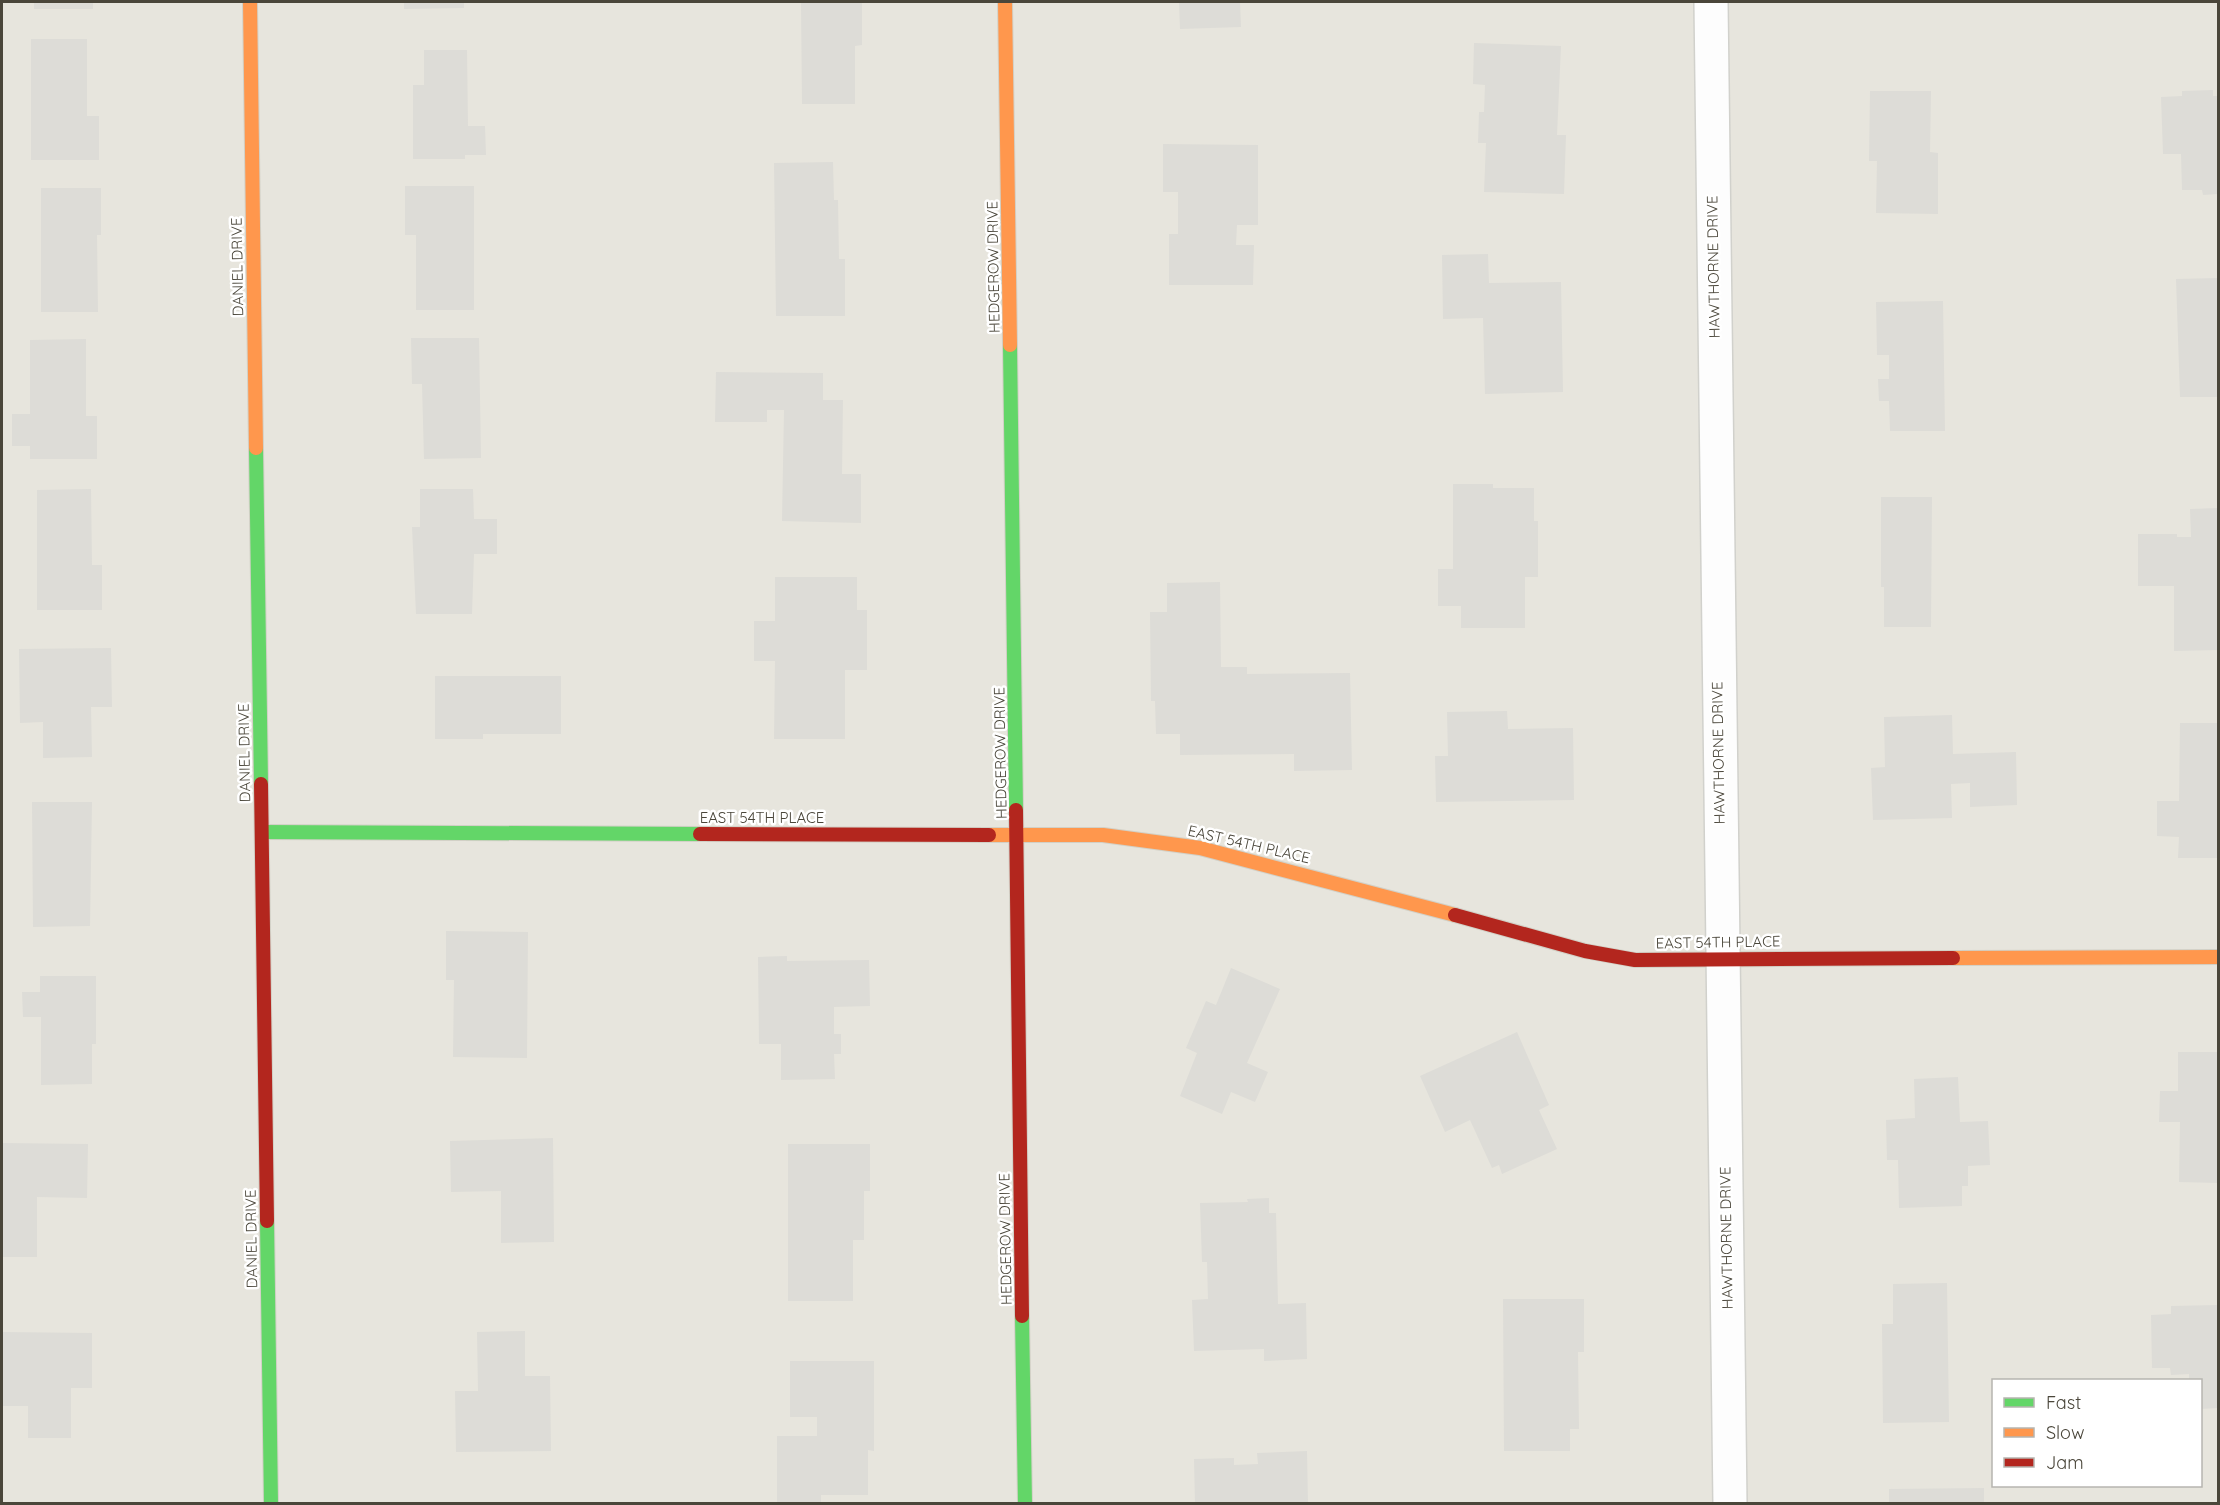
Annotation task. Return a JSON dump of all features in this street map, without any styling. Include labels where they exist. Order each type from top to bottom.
[{"type":"street","name":"DANIEL DRIVE","points":[[250,2],[271,1503]]},
{"type":"street","name":"HEDGEROW DRIVE","points":[[1005,2],[1025,1503]]},
{"type":"street","name":"HAWTHORNE DRIVE","points":[[1711,2],[1721,958],[1730,1503]]},
{"type":"street","name":"EAST 54TH PLACE","points":[[262,832],[1103,835],[1200,848],[1257,861],[1585,951],[1635,960],[2218,957]]},
{"type":"shaded area","points":[[2,2],[2218,2],[2218,1503],[2,1504]]},
{"type":"building","points":[[34,2],[93,2],[93,9],[34,9]]},
{"type":"building","points":[[404,2],[464,2],[464,8],[404,9]]},
{"type":"building","points":[[801,2],[862,2],[862,45],[855,46],[855,104],[802,104]]},
{"type":"building","points":[[1179,2],[1240,2],[1241,27],[1180,29]]},
{"type":"building","points":[[31,39],[87,39],[87,116],[99,116],[99,160],[31,160]]},
{"type":"building","points":[[1474,43],[1561,46],[1557,135],[1566,135],[1564,194],[1484,192],[1486,143],[1478,143],[1479,112],[1484,112],[1485,85],[1473,84]]},
{"type":"building","points":[[424,50],[467,50],[468,126],[485,126],[486,155],[465,155],[465,159],[413,159],[413,85],[424,85]]},
{"type":"building","points":[[2213,90],[2213,96],[2218,96],[2218,194],[2203,195],[2202,190],[2182,190],[2181,154],[2163,154],[2161,97],[2182,96],[2182,91]]},
{"type":"building","points":[[1870,91],[1931,91],[1930,152],[1938,153],[1938,214],[1876,213],[1877,161],[1869,161]]},
{"type":"building","points":[[1163,144],[1258,145],[1258,225],[1237,225],[1236,245],[1254,245],[1253,285],[1169,285],[1169,234],[1178,234],[1178,192],[1163,192]]},
{"type":"building","points":[[833,162],[834,200],[838,200],[839,259],[845,259],[845,316],[776,316],[774,163]]},
{"type":"building","points":[[405,186],[474,186],[474,310],[416,310],[416,235],[405,235]]},
{"type":"building","points":[[41,188],[101,188],[101,235],[97,235],[98,312],[41,312]]},
{"type":"building","points":[[1488,254],[1489,283],[1561,282],[1563,392],[1485,394],[1483,318],[1443,319],[1442,255]]},
{"type":"building","points":[[2218,278],[2218,397],[2180,397],[2176,279]]},
{"type":"building","points":[[1943,301],[1945,431],[1890,431],[1889,401],[1879,401],[1878,379],[1889,379],[1889,355],[1877,355],[1876,302]]},
{"type":"building","points":[[411,338],[479,338],[481,458],[424,459],[422,384],[412,384]]},
{"type":"building","points":[[86,339],[86,416],[97,416],[97,459],[30,459],[30,446],[12,446],[12,414],[30,414],[30,340]]},
{"type":"building","points":[[716,372],[823,373],[823,400],[843,400],[842,474],[861,474],[861,523],[782,521],[784,410],[767,410],[767,422],[715,422]]},
{"type":"building","points":[[1453,484],[1493,484],[1493,488],[1534,488],[1534,521],[1538,521],[1538,577],[1525,577],[1525,628],[1461,628],[1461,606],[1438,606],[1438,569],[1453,569]]},
{"type":"building","points":[[91,489],[92,565],[102,565],[102,610],[37,610],[37,490]]},
{"type":"building","points":[[420,489],[473,489],[474,519],[497,519],[497,554],[474,554],[472,614],[416,614],[412,527],[420,527]]},
{"type":"building","points":[[1881,497],[1932,497],[1931,627],[1884,627],[1884,587],[1881,587]]},
{"type":"building","points":[[2218,508],[2218,650],[2174,651],[2174,586],[2138,586],[2138,534],[2177,534],[2177,537],[2191,537],[2190,509]]},
{"type":"building","points":[[775,577],[857,577],[857,610],[867,610],[867,670],[845,670],[845,739],[774,739],[775,661],[754,661],[754,621],[775,621]]},
{"type":"building","points":[[1220,582],[1221,667],[1247,667],[1247,674],[1350,673],[1352,770],[1294,771],[1294,754],[1180,755],[1180,734],[1156,734],[1155,701],[1151,701],[1150,612],[1167,612],[1167,583]]},
{"type":"building","points":[[111,648],[112,707],[91,707],[92,757],[43,758],[43,722],[20,723],[19,649]]},
{"type":"building","points":[[435,676],[561,676],[561,734],[483,734],[483,739],[435,739]]},
{"type":"building","points":[[1507,711],[1508,729],[1573,728],[1574,800],[1436,802],[1435,756],[1448,756],[1447,712]]},
{"type":"building","points":[[1952,715],[1953,754],[2016,752],[2017,805],[1970,807],[1970,783],[1951,784],[1952,818],[1873,820],[1871,768],[1885,767],[1884,717]]},
{"type":"building","points":[[2180,723],[2218,723],[2218,858],[2178,858],[2179,837],[2157,836],[2157,801],[2179,801]]},
{"type":"building","points":[[32,802],[92,802],[90,926],[33,927]]},
{"type":"building","points":[[446,931],[528,932],[527,1058],[453,1057],[454,980],[446,980]]},
{"type":"building","points":[[787,956],[787,961],[869,960],[870,1006],[834,1007],[834,1034],[841,1034],[841,1054],[834,1054],[835,1079],[781,1080],[781,1044],[759,1044],[758,957]]},
{"type":"building","points":[[1231,968],[1280,989],[1247,1063],[1268,1072],[1255,1102],[1231,1092],[1222,1114],[1180,1096],[1197,1053],[1186,1048],[1206,1001],[1216,1005]]},
{"type":"building","points":[[40,976],[96,976],[96,1044],[92,1044],[92,1084],[41,1085],[41,1017],[23,1017],[22,992],[40,992]]},
{"type":"building","points":[[1517,1032],[1549,1105],[1539,1110],[1557,1149],[1502,1174],[1499,1165],[1492,1168],[1470,1120],[1445,1132],[1420,1076]]},
{"type":"building","points":[[2178,1052],[2218,1052],[2218,1183],[2179,1182],[2180,1122],[2159,1122],[2160,1091],[2178,1091]]},
{"type":"building","points":[[1958,1077],[1960,1122],[1988,1121],[1990,1165],[1968,1166],[1968,1186],[1962,1186],[1962,1206],[1899,1208],[1898,1160],[1887,1160],[1886,1120],[1915,1118],[1914,1079]]},
{"type":"building","points":[[553,1138],[554,1242],[501,1243],[501,1191],[451,1192],[450,1141]]},
{"type":"building","points":[[2,1143],[88,1144],[87,1198],[37,1197],[37,1257],[2,1257]]},
{"type":"building","points":[[788,1144],[870,1144],[870,1191],[864,1191],[864,1240],[853,1240],[853,1301],[788,1301]]},
{"type":"building","points":[[1269,1198],[1269,1213],[1276,1213],[1278,1304],[1306,1303],[1307,1359],[1264,1361],[1264,1349],[1194,1351],[1192,1300],[1208,1299],[1207,1262],[1202,1262],[1200,1203],[1248,1202],[1247,1199]]},
{"type":"building","points":[[1947,1283],[1949,1422],[1883,1423],[1882,1324],[1893,1324],[1893,1284]]},
{"type":"building","points":[[1503,1299],[1584,1299],[1584,1352],[1578,1352],[1579,1429],[1570,1429],[1570,1451],[1504,1451]]},
{"type":"building","points":[[2218,1305],[2218,1408],[2202,1409],[2202,1379],[2189,1379],[2189,1374],[2171,1375],[2170,1368],[2152,1368],[2151,1315],[2171,1314],[2171,1306]]},
{"type":"building","points":[[525,1331],[525,1376],[550,1376],[551,1451],[456,1452],[455,1391],[478,1391],[477,1332]]},
{"type":"building","points":[[2,1332],[92,1333],[92,1388],[71,1388],[71,1438],[28,1438],[28,1406],[2,1406]]},
{"type":"building","points":[[790,1361],[874,1361],[874,1451],[868,1450],[868,1495],[821,1495],[821,1504],[777,1504],[777,1436],[817,1436],[817,1417],[790,1417]]},
{"type":"building","points":[[1307,1451],[1308,1504],[1195,1504],[1194,1459],[1234,1458],[1234,1465],[1258,1464],[1257,1453]]},
{"type":"building","points":[[1984,1488],[1984,1504],[1889,1504],[1889,1489]]},
{"type":"traffic: fast","points":[[1010,345],[1016,810]]},
{"type":"traffic: fast","points":[[256,448],[261,784]]},
{"type":"traffic: fast","points":[[262,832],[700,834]]},
{"type":"traffic: fast","points":[[267,1221],[271,1504]]},
{"type":"traffic: fast","points":[[1022,1316],[1025,1504]]},
{"type":"traffic: slow","points":[[250,2],[256,448]]},
{"type":"traffic: slow","points":[[1005,2],[1010,345]]},
{"type":"traffic: slow","points":[[989,835],[1103,835],[1200,848],[1455,915]]},
{"type":"traffic: slow","points":[[1953,958],[2218,957]]},
{"type":"traffic: jam","points":[[261,784],[267,1221]]},
{"type":"traffic: jam","points":[[1016,810],[1022,1316]]},
{"type":"traffic: jam","points":[[700,834],[989,835]]},
{"type":"traffic: jam","points":[[1455,915],[1585,951],[1635,960],[1953,958]]}]
